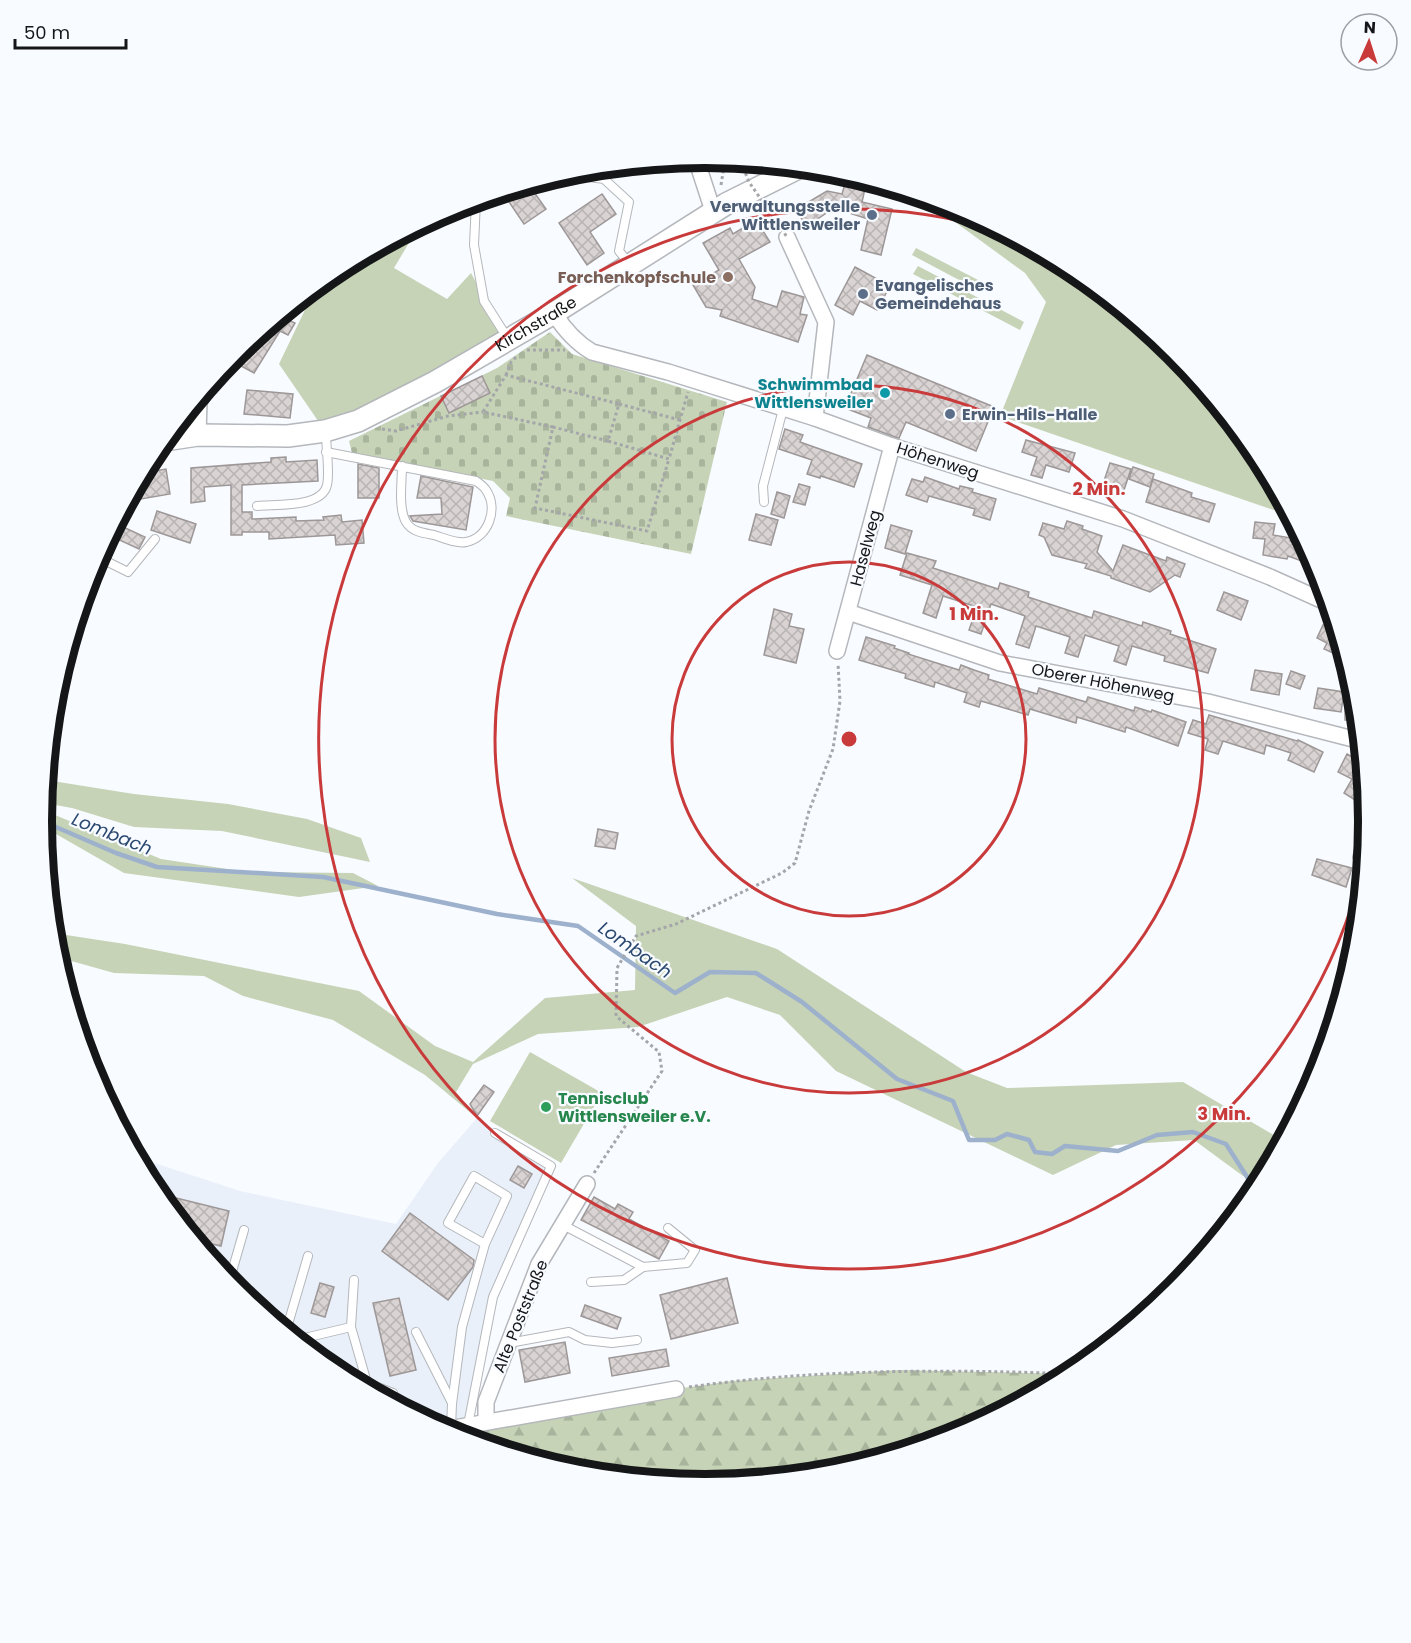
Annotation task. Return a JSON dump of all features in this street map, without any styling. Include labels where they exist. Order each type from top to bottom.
[{"type":"street","points":[[701,168],[720,208]]},
{"type":"street","name":"Kirchstraße","points":[[177,438],[198,435],[288,436],[326,441],[358,421],[435,382],[507,341],[720,208],[787,174]]},
{"type":"street","points":[[787,237],[826,322],[815,418]]},
{"type":"street","name":"Höhenweg","points":[[554,313],[564,329],[581,346],[592,352],[668,372],[815,418],[892,446],[1123,519],[1270,577],[1319,599]]},
{"type":"street","points":[[198,411],[198,435]]},
{"type":"street","name":"Haselweg","points":[[837,651],[892,446]]},
{"type":"street","name":"Oberer Höhenweg","points":[[848,612],[1000,663],[1208,702],[1353,739]]},
{"type":"street","name":"Alte Poststraße","points":[[486,1421],[486,1402],[539,1264],[586,1185]]},
{"type":"street","points":[[460,1427],[676,1389]]},
{"type":"lane","points":[[596,178],[604,179],[629,202],[620,251],[630,264]]},
{"type":"lane","points":[[476,211],[474,245],[484,301],[507,341]]},
{"type":"lane","points":[[764,502],[764,486],[783,409]]},
{"type":"lane","points":[[257,506],[315,501],[323,494],[327,485],[326,441],[402,466],[476,481],[486,490],[491,502],[491,516],[486,529],[477,539],[464,543],[412,530],[405,520],[402,506],[402,466]]},
{"type":"lane","points":[[107,561],[128,572],[155,539]]},
{"type":"lane","points":[[468,1425],[494,1297],[550,1166],[495,1133]]},
{"type":"lane","points":[[448,1422],[462,1327],[485,1244],[507,1196],[474,1176],[448,1222],[485,1244]]},
{"type":"lane","points":[[562,1225],[643,1267]]},
{"type":"lane","points":[[591,1282],[624,1280],[643,1267],[687,1263],[695,1250],[668,1228]]},
{"type":"lane","points":[[232,1271],[244,1230]]},
{"type":"lane","points":[[288,1323],[308,1256]]},
{"type":"lane","points":[[354,1280],[351,1327],[366,1379]]},
{"type":"lane","points":[[305,1338],[351,1327]]},
{"type":"lane","points":[[416,1332],[452,1404]]},
{"type":"lane","points":[[509,1343],[568,1332],[585,1340],[612,1343],[637,1340]]},
{"type":"lane","points":[[383,1389],[393,1393]]},
{"type":"path","points":[[720,208],[724,169]]},
{"type":"path","points":[[744,170],[749,182],[787,237]]},
{"type":"path","points":[[483,412],[506,375],[511,362],[524,350],[560,351],[581,346]]},
{"type":"path","points":[[506,375],[680,420]]},
{"type":"path","points":[[553,427],[535,508],[647,531],[688,390]]},
{"type":"path","points":[[608,441],[619,404]]},
{"type":"path","points":[[358,421],[375,428],[396,431],[448,416],[483,412],[553,427],[669,459]]},
{"type":"path","points":[[586,1185],[662,1071],[659,1052],[616,1016],[617,968],[636,936],[676,924],[782,873],[795,863],[809,811],[833,749],[840,701],[837,651]]},
{"type":"path","points":[[676,1389],[732,1381],[899,1370],[1053,1374]]},
{"type":"shaded area","points":[[477,1118],[551,1166],[493,1297],[469,1430],[379,1387],[308,1340],[244,1283],[215,1252],[187,1219],[148,1161],[240,1191],[396,1224],[438,1163]]},
{"type":"green space","points":[[944,214],[1032,256],[1103,303],[1136,331],[1167,360],[1224,424],[1280,512],[1000,416],[1046,302],[1025,273]]},
{"type":"green space","points":[[411,239],[394,268],[447,299],[471,273],[507,341],[325,431],[279,364],[308,303],[379,256]]},
{"type":"green space","points":[[916,248],[980,281],[976,289],[912,255]]},
{"type":"green space","points":[[918,266],[1024,322],[1020,330],[913,274]]},
{"type":"green space","points":[[550,332],[572,354],[727,402],[691,554],[506,516],[510,498],[493,481],[352,453],[349,441],[497,368]]},
{"type":"green space","points":[[54,781],[134,794],[228,804],[307,819],[361,838],[370,862],[222,831],[134,827],[72,808],[53,805]]},
{"type":"green space","points":[[52,814],[161,859],[247,872],[353,873],[378,886],[299,897],[124,873],[52,832]]},
{"type":"green space","points":[[572,878],[777,949],[966,1072],[1007,1088],[1183,1082],[1277,1137],[1253,1176],[1243,1176],[1194,1140],[1116,1145],[1053,1175],[836,1071],[780,1015],[727,997],[638,1027],[538,1034],[473,1064],[456,1092],[477,1118],[425,1075],[333,1020],[243,996],[204,976],[114,973],[68,960],[63,934],[125,944],[359,991],[435,1046],[473,1062],[545,998],[635,990],[636,926]]},
{"type":"green space","name":"Tennisclub Wittlensweiler e.V.","points":[[530,1052],[602,1093],[561,1163],[490,1121]]},
{"type":"green space","points":[[899,1370],[1053,1374],[994,1407],[915,1440],[833,1462],[791,1469],[706,1474],[620,1469],[536,1452],[473,1431],[676,1389],[732,1381]]},
{"type":"building","name":"Verwaltungsstelle Wittlensweiler","points":[[845,184],[865,189],[862,202],[892,209],[881,255],[861,250],[868,219],[834,208],[807,226],[795,210],[827,191],[842,194]]},
{"type":"building","points":[[534,192],[546,209],[524,224],[507,200]]},
{"type":"building","points":[[602,194],[616,214],[590,232],[604,253],[587,265],[559,223]]},
{"type":"building","name":"Forchenkopfschule","points":[[756,220],[770,242],[739,259],[755,287],[752,299],[777,307],[782,291],[804,297],[800,314],[807,315],[798,342],[720,316],[722,310],[706,307],[693,285],[719,270],[703,243],[730,228],[733,234]]},
{"type":"building","name":"Evangelisches Gemeindehaus","points":[[855,267],[890,286],[877,310],[860,301],[853,315],[835,305]]},
{"type":"building","points":[[288,320],[295,323],[288,335],[280,331],[254,373],[241,366],[245,359]]},
{"type":"building","points":[[867,355],[994,407],[976,451],[906,422],[899,438],[895,437],[868,427],[871,418],[845,408]]},
{"type":"building","points":[[482,376],[490,393],[449,413],[441,396]]},
{"type":"building","points":[[247,390],[293,394],[290,418],[244,414]]},
{"type":"building","points":[[785,429],[803,435],[800,442],[862,464],[854,487],[821,476],[820,478],[807,474],[812,460],[779,449]]},
{"type":"building","points":[[1026,440],[1075,453],[1069,472],[1046,465],[1042,478],[1031,475],[1037,457],[1022,452]]},
{"type":"building","points":[[286,457],[286,462],[317,460],[318,481],[242,485],[242,512],[252,512],[252,519],[296,517],[296,521],[324,520],[323,517],[341,515],[342,522],[362,520],[364,543],[336,545],[335,535],[269,539],[269,532],[242,532],[242,535],[231,535],[231,485],[204,487],[205,501],[191,503],[191,468],[271,462],[271,458]]},
{"type":"building","points":[[1110,463],[1131,469],[1122,496],[1101,490]]},
{"type":"building","points":[[358,464],[379,468],[379,498],[358,498]]},
{"type":"building","points":[[1133,467],[1154,474],[1150,487],[1129,479]]},
{"type":"building","points":[[166,469],[170,494],[141,499],[140,495],[155,471]]},
{"type":"building","points":[[421,476],[473,487],[466,530],[413,521],[410,516],[442,514],[441,498],[417,498]]},
{"type":"building","points":[[925,477],[959,489],[960,486],[973,489],[972,492],[996,499],[990,520],[973,515],[975,509],[929,496],[927,502],[906,495],[912,479],[923,482]]},
{"type":"building","points":[[1153,479],[1192,493],[1191,497],[1215,504],[1209,522],[1146,502]]},
{"type":"building","points":[[799,484],[810,487],[805,505],[793,502]]},
{"type":"building","points":[[777,492],[790,496],[784,518],[771,514]]},
{"type":"building","points":[[157,511],[196,524],[190,543],[151,530]]},
{"type":"building","points":[[756,514],[778,520],[771,545],[749,540]]},
{"type":"building","points":[[1067,521],[1102,536],[1097,552],[1113,571],[1123,545],[1166,561],[1167,557],[1185,564],[1180,577],[1175,575],[1150,592],[1085,568],[1087,564],[1052,555],[1044,537],[1039,535],[1043,523],[1064,529]]},
{"type":"building","points":[[1255,522],[1275,524],[1273,535],[1291,538],[1290,541],[1296,543],[1304,562],[1288,556],[1287,559],[1263,555],[1265,539],[1253,538]]},
{"type":"building","points":[[891,525],[912,531],[905,554],[885,548]]},
{"type":"building","points":[[123,527],[145,537],[139,549],[117,539]]},
{"type":"building","points":[[907,553],[936,561],[933,568],[998,589],[1000,583],[1029,592],[1028,597],[1092,618],[1094,611],[1142,626],[1143,622],[1171,631],[1170,634],[1216,649],[1208,673],[1164,661],[1165,656],[1132,646],[1126,665],[1114,661],[1119,646],[1085,635],[1078,657],[1065,653],[1070,637],[1036,626],[1029,648],[1016,644],[1025,616],[991,604],[981,634],[969,630],[977,607],[943,596],[936,618],[923,613],[932,585],[900,575]]},
{"type":"building","points":[[1224,592],[1248,601],[1241,620],[1217,610]]},
{"type":"building","points":[[774,609],[792,614],[789,626],[804,629],[796,663],[764,655]]},
{"type":"building","points":[[1323,625],[1329,627],[1337,655],[1324,649],[1327,643],[1317,638]]},
{"type":"building","points":[[866,637],[895,646],[894,648],[908,654],[959,670],[961,665],[989,675],[988,679],[1037,694],[1039,688],[1086,702],[1088,697],[1134,711],[1135,707],[1151,712],[1152,710],[1186,722],[1178,746],[1126,727],[1125,732],[1077,717],[1076,723],[1030,709],[1028,715],[981,701],[979,707],[964,702],[967,693],[935,682],[934,687],[905,678],[906,674],[859,660]]},
{"type":"building","points":[[1255,670],[1282,674],[1279,695],[1251,690]]},
{"type":"building","points":[[1291,671],[1305,676],[1300,689],[1286,684]]},
{"type":"building","points":[[1318,688],[1344,692],[1341,712],[1314,708]]},
{"type":"building","points":[[1345,706],[1348,706],[1350,720],[1345,720]]},
{"type":"building","points":[[1209,715],[1298,740],[1323,752],[1314,772],[1288,760],[1291,753],[1266,745],[1264,754],[1223,741],[1218,754],[1205,750],[1208,739],[1188,733],[1193,720],[1206,724]]},
{"type":"building","points":[[1347,754],[1355,759],[1357,796],[1355,800],[1344,793],[1352,779],[1338,772]]},
{"type":"building","points":[[598,829],[618,833],[615,849],[595,846]]},
{"type":"building","points":[[1317,859],[1352,868],[1346,887],[1312,875]]},
{"type":"building","points":[[484,1085],[494,1092],[477,1116],[470,1104]]},
{"type":"building","points":[[518,1166],[532,1174],[524,1188],[510,1180]]},
{"type":"building","points":[[172,1197],[229,1211],[221,1246],[207,1243]]},
{"type":"building","points":[[594,1197],[615,1209],[618,1204],[633,1212],[629,1219],[669,1241],[659,1259],[581,1220]]},
{"type":"building","points":[[410,1213],[474,1260],[473,1267],[448,1300],[382,1251]]},
{"type":"building","points":[[727,1278],[738,1323],[671,1339],[660,1295]]},
{"type":"building","points":[[320,1283],[334,1287],[325,1317],[311,1313]]},
{"type":"building","points":[[399,1298],[416,1370],[390,1376],[373,1303]]},
{"type":"building","points":[[585,1305],[621,1318],[617,1329],[581,1316]]},
{"type":"building","points":[[565,1342],[570,1373],[525,1382],[519,1350]]},
{"type":"building","points":[[666,1349],[669,1366],[612,1376],[609,1358]]},
{"type":"waterway","name":"Lombach","points":[[52,825],[116,853],[157,867],[323,877],[497,914],[578,926],[675,993],[710,972],[756,973],[802,1002],[897,1079],[953,1101],[969,1140],[995,1140],[1007,1134],[1029,1140],[1035,1152],[1052,1154],[1065,1146],[1118,1151],[1157,1135],[1193,1132],[1226,1144],[1250,1181]]},
{"type":"place","name":"Verwaltungsstelle Wittlensweiler","points":[[872,215]]},
{"type":"place","name":"Forchenkopfschule","points":[[728,277]]},
{"type":"place","name":"Evangelisches Gemeindehaus","points":[[863,294]]},
{"type":"place","name":"Schwimmbad Wittlensweiler","points":[[885,393]]},
{"type":"place","name":"Erwin-Hils-Halle","points":[[950,414]]},
{"type":"place","name":"Tennisclub Wittlensweiler e.V.","points":[[546,1107]]}]
